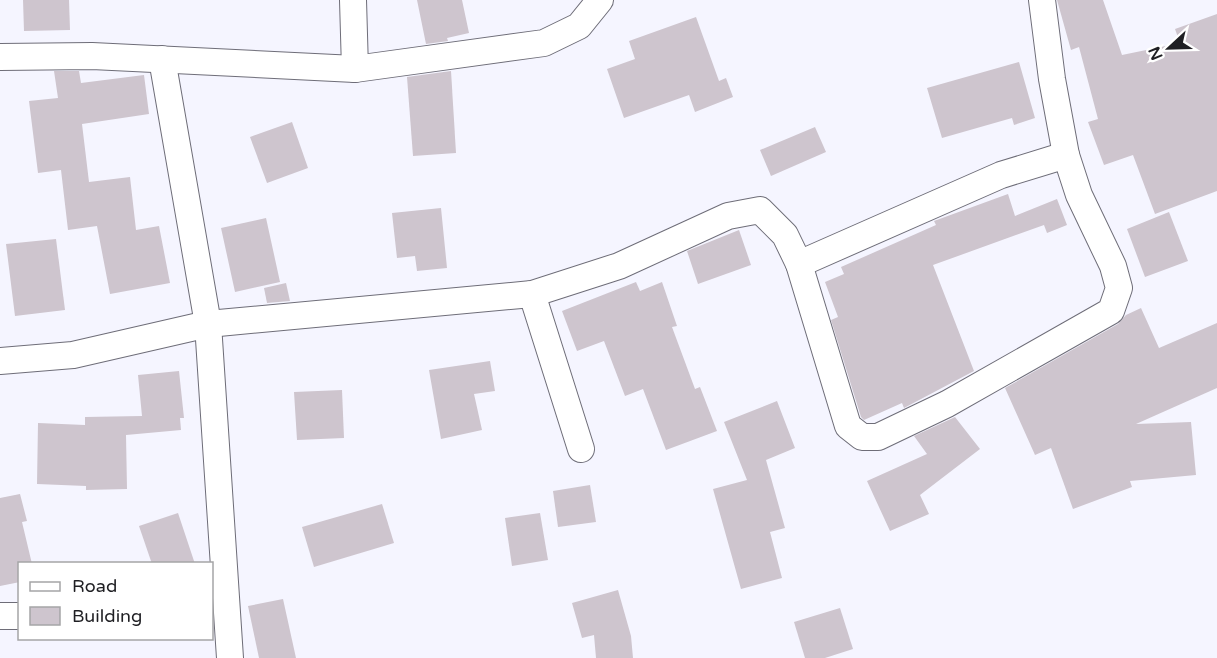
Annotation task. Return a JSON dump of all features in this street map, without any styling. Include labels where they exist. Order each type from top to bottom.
[{"type":"street","points":[[353,0],[355,69]]},
{"type":"street","points":[[0,57],[92,56],[355,69],[544,43],[579,27],[600,0]]},
{"type":"street","points":[[0,361],[73,355],[208,324],[532,294],[619,266],[728,216],[760,210],[785,235],[800,264],[848,426],[862,437],[878,437],[947,404],[1111,311],[1119,288],[1113,266],[1079,195],[1066,155],[1052,79],[1042,0]]},
{"type":"street","points":[[162,59],[208,324],[219,616],[230,658]]},
{"type":"street","points":[[800,264],[1001,175],[1066,155]]},
{"type":"street","points":[[532,294],[581,449]]},
{"type":"street","points":[[0,616],[18,616]]},
{"type":"building","points":[[23,0],[69,0],[70,30],[24,31]]},
{"type":"building","points":[[417,0],[462,0],[469,33],[447,38],[448,41],[426,44]]},
{"type":"building","points":[[1057,0],[1103,0],[1122,55],[1180,43],[1175,29],[1217,14],[1217,191],[1155,214],[1133,155],[1104,165],[1088,122],[1098,119],[1079,47],[1071,50]]},
{"type":"building","points":[[696,17],[719,81],[726,78],[733,97],[695,112],[689,95],[624,118],[607,69],[635,59],[629,41]]},
{"type":"building","points":[[1019,62],[1035,118],[1014,125],[1012,118],[942,138],[927,88]]},
{"type":"building","points":[[54,71],[79,71],[81,83],[144,75],[149,114],[82,124],[89,182],[130,177],[136,230],[159,226],[170,283],[110,294],[97,226],[68,230],[61,170],[38,173],[29,101],[58,98]]},
{"type":"building","points":[[451,71],[456,153],[413,156],[407,77]]},
{"type":"building","points":[[292,122],[308,168],[267,183],[250,137]]},
{"type":"building","points":[[815,127],[826,152],[771,176],[760,150]]},
{"type":"building","points":[[1008,194],[1015,216],[1057,199],[1067,225],[1047,233],[1044,225],[933,265],[974,371],[904,408],[902,403],[864,420],[861,417],[831,320],[838,317],[825,282],[844,274],[841,267],[936,225],[934,221]]},
{"type":"building","points":[[441,208],[447,268],[417,271],[415,256],[397,258],[392,213]]},
{"type":"building","points":[[1169,212],[1188,261],[1145,277],[1127,229]]},
{"type":"building","points":[[266,218],[280,282],[235,292],[221,228]]},
{"type":"building","points":[[739,230],[751,265],[698,284],[687,251]]},
{"type":"building","points":[[56,239],[65,310],[15,316],[6,244]]},
{"type":"building","points":[[636,282],[640,291],[662,282],[677,326],[672,327],[695,389],[700,387],[717,431],[666,450],[643,389],[625,396],[604,341],[577,351],[562,311]]},
{"type":"building","points":[[286,283],[290,301],[267,303],[264,288]]},
{"type":"building","points":[[1141,308],[1159,348],[1217,323],[1217,388],[1136,424],[1191,422],[1196,475],[1130,481],[1132,487],[1073,509],[1051,448],[1035,455],[1005,388],[1118,324],[1126,315]]},
{"type":"building","points":[[490,361],[495,391],[474,394],[482,430],[441,439],[429,370]]},
{"type":"building","points":[[179,371],[184,418],[180,418],[181,430],[126,435],[127,489],[86,490],[86,486],[37,484],[38,423],[85,425],[85,417],[142,416],[138,375]]},
{"type":"building","points":[[342,390],[344,438],[297,440],[294,392]]},
{"type":"building","points":[[777,401],[795,448],[766,460],[785,528],[770,532],[782,578],[741,589],[713,489],[747,480],[724,422]]},
{"type":"building","points":[[955,417],[980,449],[920,495],[929,514],[890,531],[867,481],[927,454],[914,436]]},
{"type":"building","points":[[590,485],[596,522],[558,527],[553,491]]},
{"type":"building","points":[[20,494],[27,521],[22,522],[32,562],[18,562],[18,582],[0,586],[0,498]]},
{"type":"building","points":[[382,504],[394,543],[314,567],[302,527]]},
{"type":"building","points":[[178,513],[194,562],[151,562],[139,526]]},
{"type":"building","points":[[540,513],[548,560],[512,566],[505,518]]},
{"type":"building","points":[[618,590],[631,636],[633,658],[596,658],[594,635],[582,638],[572,603]]},
{"type":"building","points":[[283,599],[296,658],[259,658],[248,606]]},
{"type":"building","points":[[840,608],[853,649],[825,658],[805,658],[794,622]]}]
